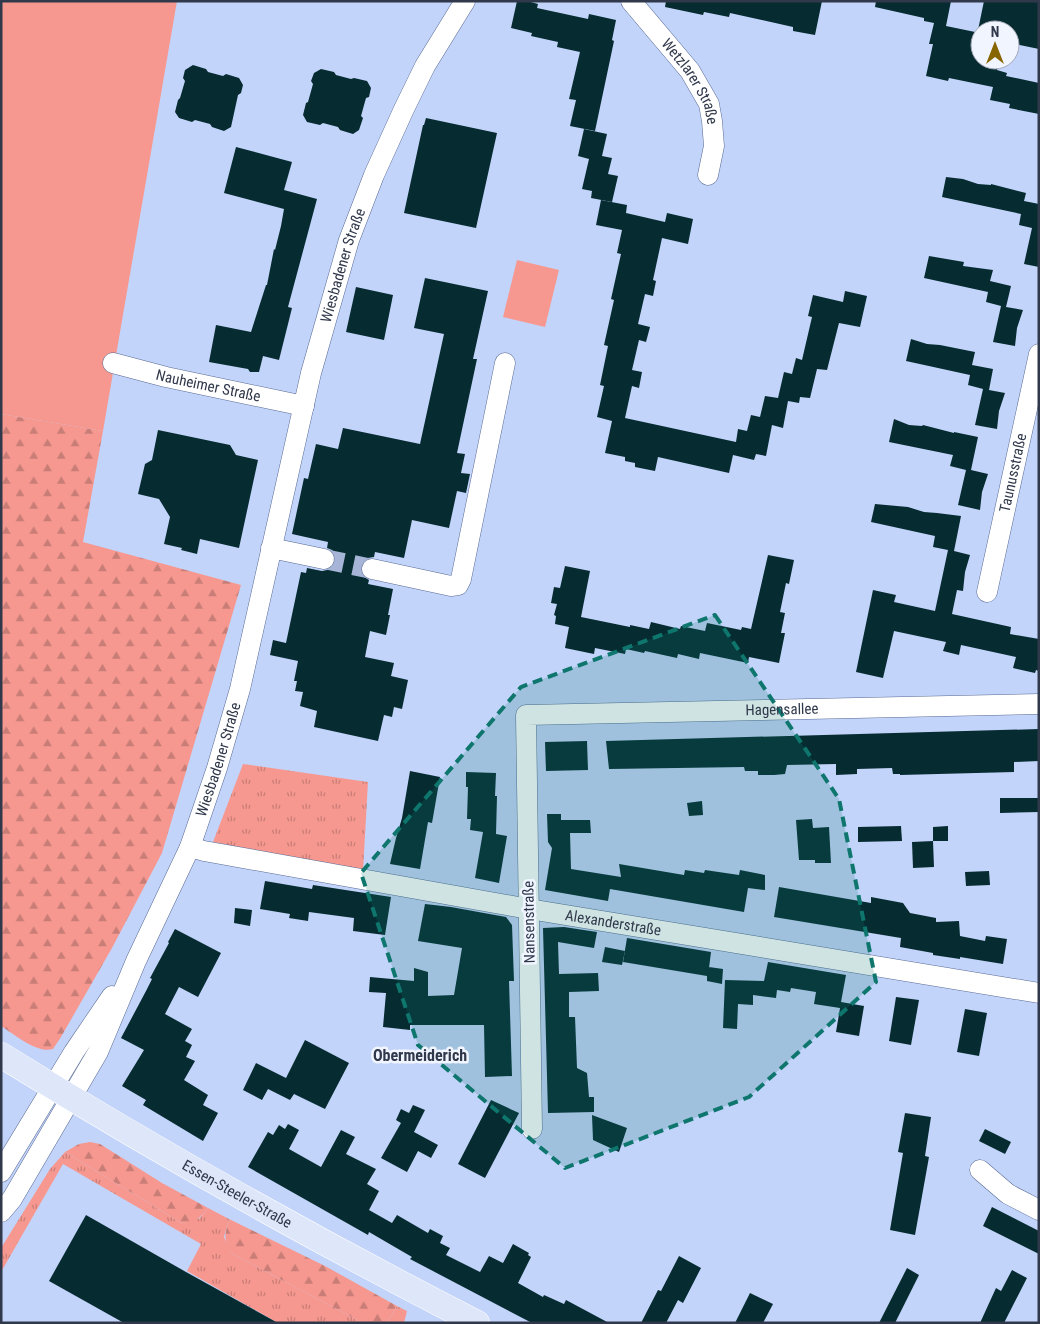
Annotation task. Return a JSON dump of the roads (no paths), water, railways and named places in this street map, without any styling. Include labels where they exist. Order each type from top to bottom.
[{"type":"main road","name":"Essen-Steeler-Straße","points":[[1,1055],[214,1182],[477,1323]]},
{"type":"street","name":"Wiesbadener Straße","points":[[62,1092],[74,1052],[136,961],[190,847],[217,768],[240,689],[311,373],[349,240],[374,174],[404,109],[425,66],[465,1]]},
{"type":"street","name":"Wetzlarer Straße","points":[[631,1],[690,71],[709,104],[714,146],[708,175]]},
{"type":"street","name":"Taunusstraße","points":[[988,592],[1039,354]]},
{"type":"street","name":"Nauheimer Straße","points":[[113,363],[166,377],[304,406]]},
{"type":"street","points":[[372,569],[451,586],[458,585],[461,579],[505,363]]},
{"type":"street","points":[[272,548],[324,559]]},
{"type":"street","name":"Hagensallee","points":[[526,715],[1039,704]]},
{"type":"street","name":"Nansenstraße","points":[[526,715],[532,1129]]},
{"type":"street","name":"Alexanderstraße","points":[[190,847],[213,853],[528,909],[1039,993]]},
{"type":"street","points":[[1,1172],[62,1092]]},
{"type":"street","points":[[1,1212],[12,1199],[62,1092]]},
{"type":"street","points":[[980,1170],[1008,1194],[1039,1210]]},
{"type":"tunnel","points":[[324,559],[372,569]]},
{"type":"district","name":"Obermeiderich","points":[[420,1055]]}]
